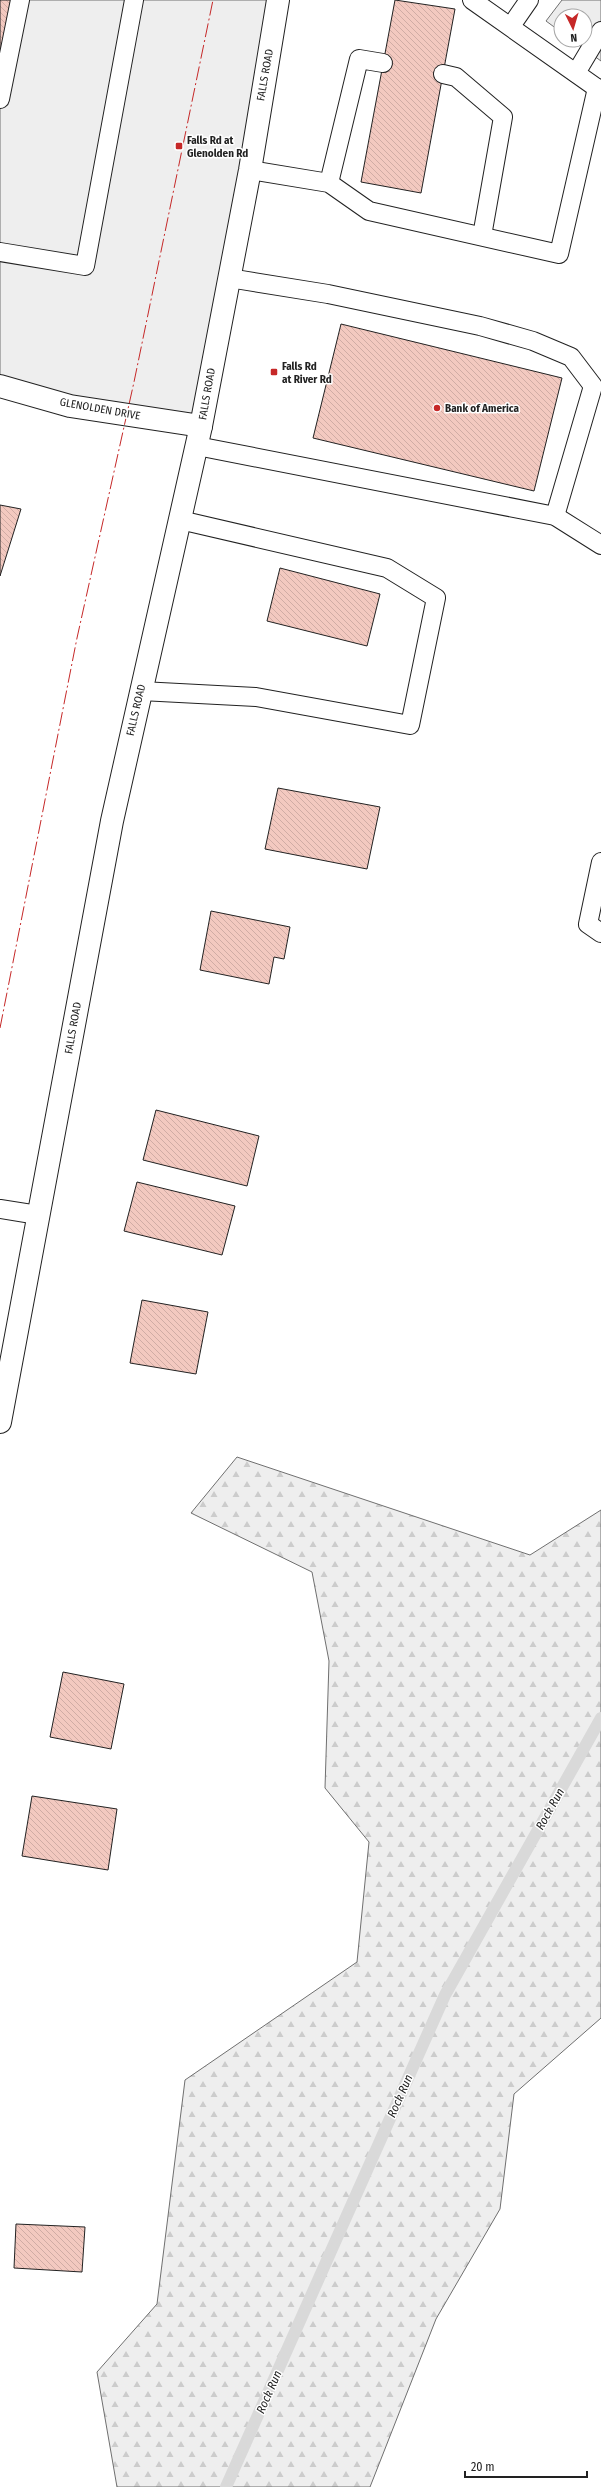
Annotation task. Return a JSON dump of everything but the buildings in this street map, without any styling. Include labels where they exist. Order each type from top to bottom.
[{"type":"main road","name":"FALLS ROAD","points":[[0,1422],[112,820],[201,426],[250,170],[278,0]]},
{"type":"main road","name":"GLENOLDEN DRIVE","points":[[0,386],[70,406],[201,426]]},
{"type":"lane","points":[[0,99],[20,0]]},
{"type":"lane","points":[[0,252],[85,266],[134,0]]},
{"type":"lane","points":[[250,170],[329,183],[369,211],[559,254],[599,89],[472,0]]},
{"type":"lane","points":[[511,26],[529,0]]},
{"type":"lane","points":[[576,73],[601,31]]},
{"type":"lane","points":[[329,183],[359,59],[384,63]]},
{"type":"lane","points":[[443,74],[456,77],[503,118],[482,236]]},
{"type":"lane","points":[[229,278],[328,294],[480,326],[533,341],[570,357],[597,389],[555,516]]},
{"type":"lane","points":[[197,446],[555,516],[601,545]]},
{"type":"lane","points":[[141,691],[256,697],[410,725],[436,598],[387,568],[180,520]]},
{"type":"lane","points":[[601,862],[588,924],[601,933]]},
{"type":"lane","points":[[0,1209],[38,1215]]},
{"type":"green space","points":[[0,0],[278,0],[201,426],[0,386]]},
{"type":"green space","points":[[237,1457],[530,1555],[601,1510],[601,2018],[514,2094],[500,2209],[436,2319],[370,2487],[117,2487],[97,2372],[157,2304],[185,2080],[357,1962],[369,1842],[325,1788],[329,1661],[312,1572],[191,1513]]},
{"type":"shaded area","points":[[562,0],[601,0],[601,61],[583,48],[593,48],[593,8],[556,8]]},
{"type":"shaded area","points":[[553,12],[553,26],[546,21]]},
{"type":"waterway","name":"Rock Run","points":[[226,2487],[445,1995],[601,1718]]},
{"type":"power","points":[[0,1028],[77,638],[134,382],[213,0]]},
{"type":"place","name":"Falls Rd at Glenolden Rd","points":[[179,146]]},
{"type":"place","name":"Falls Rd at River Rd","points":[[274,372]]},
{"type":"place","name":"Bank of America","points":[[437,408]]}]
